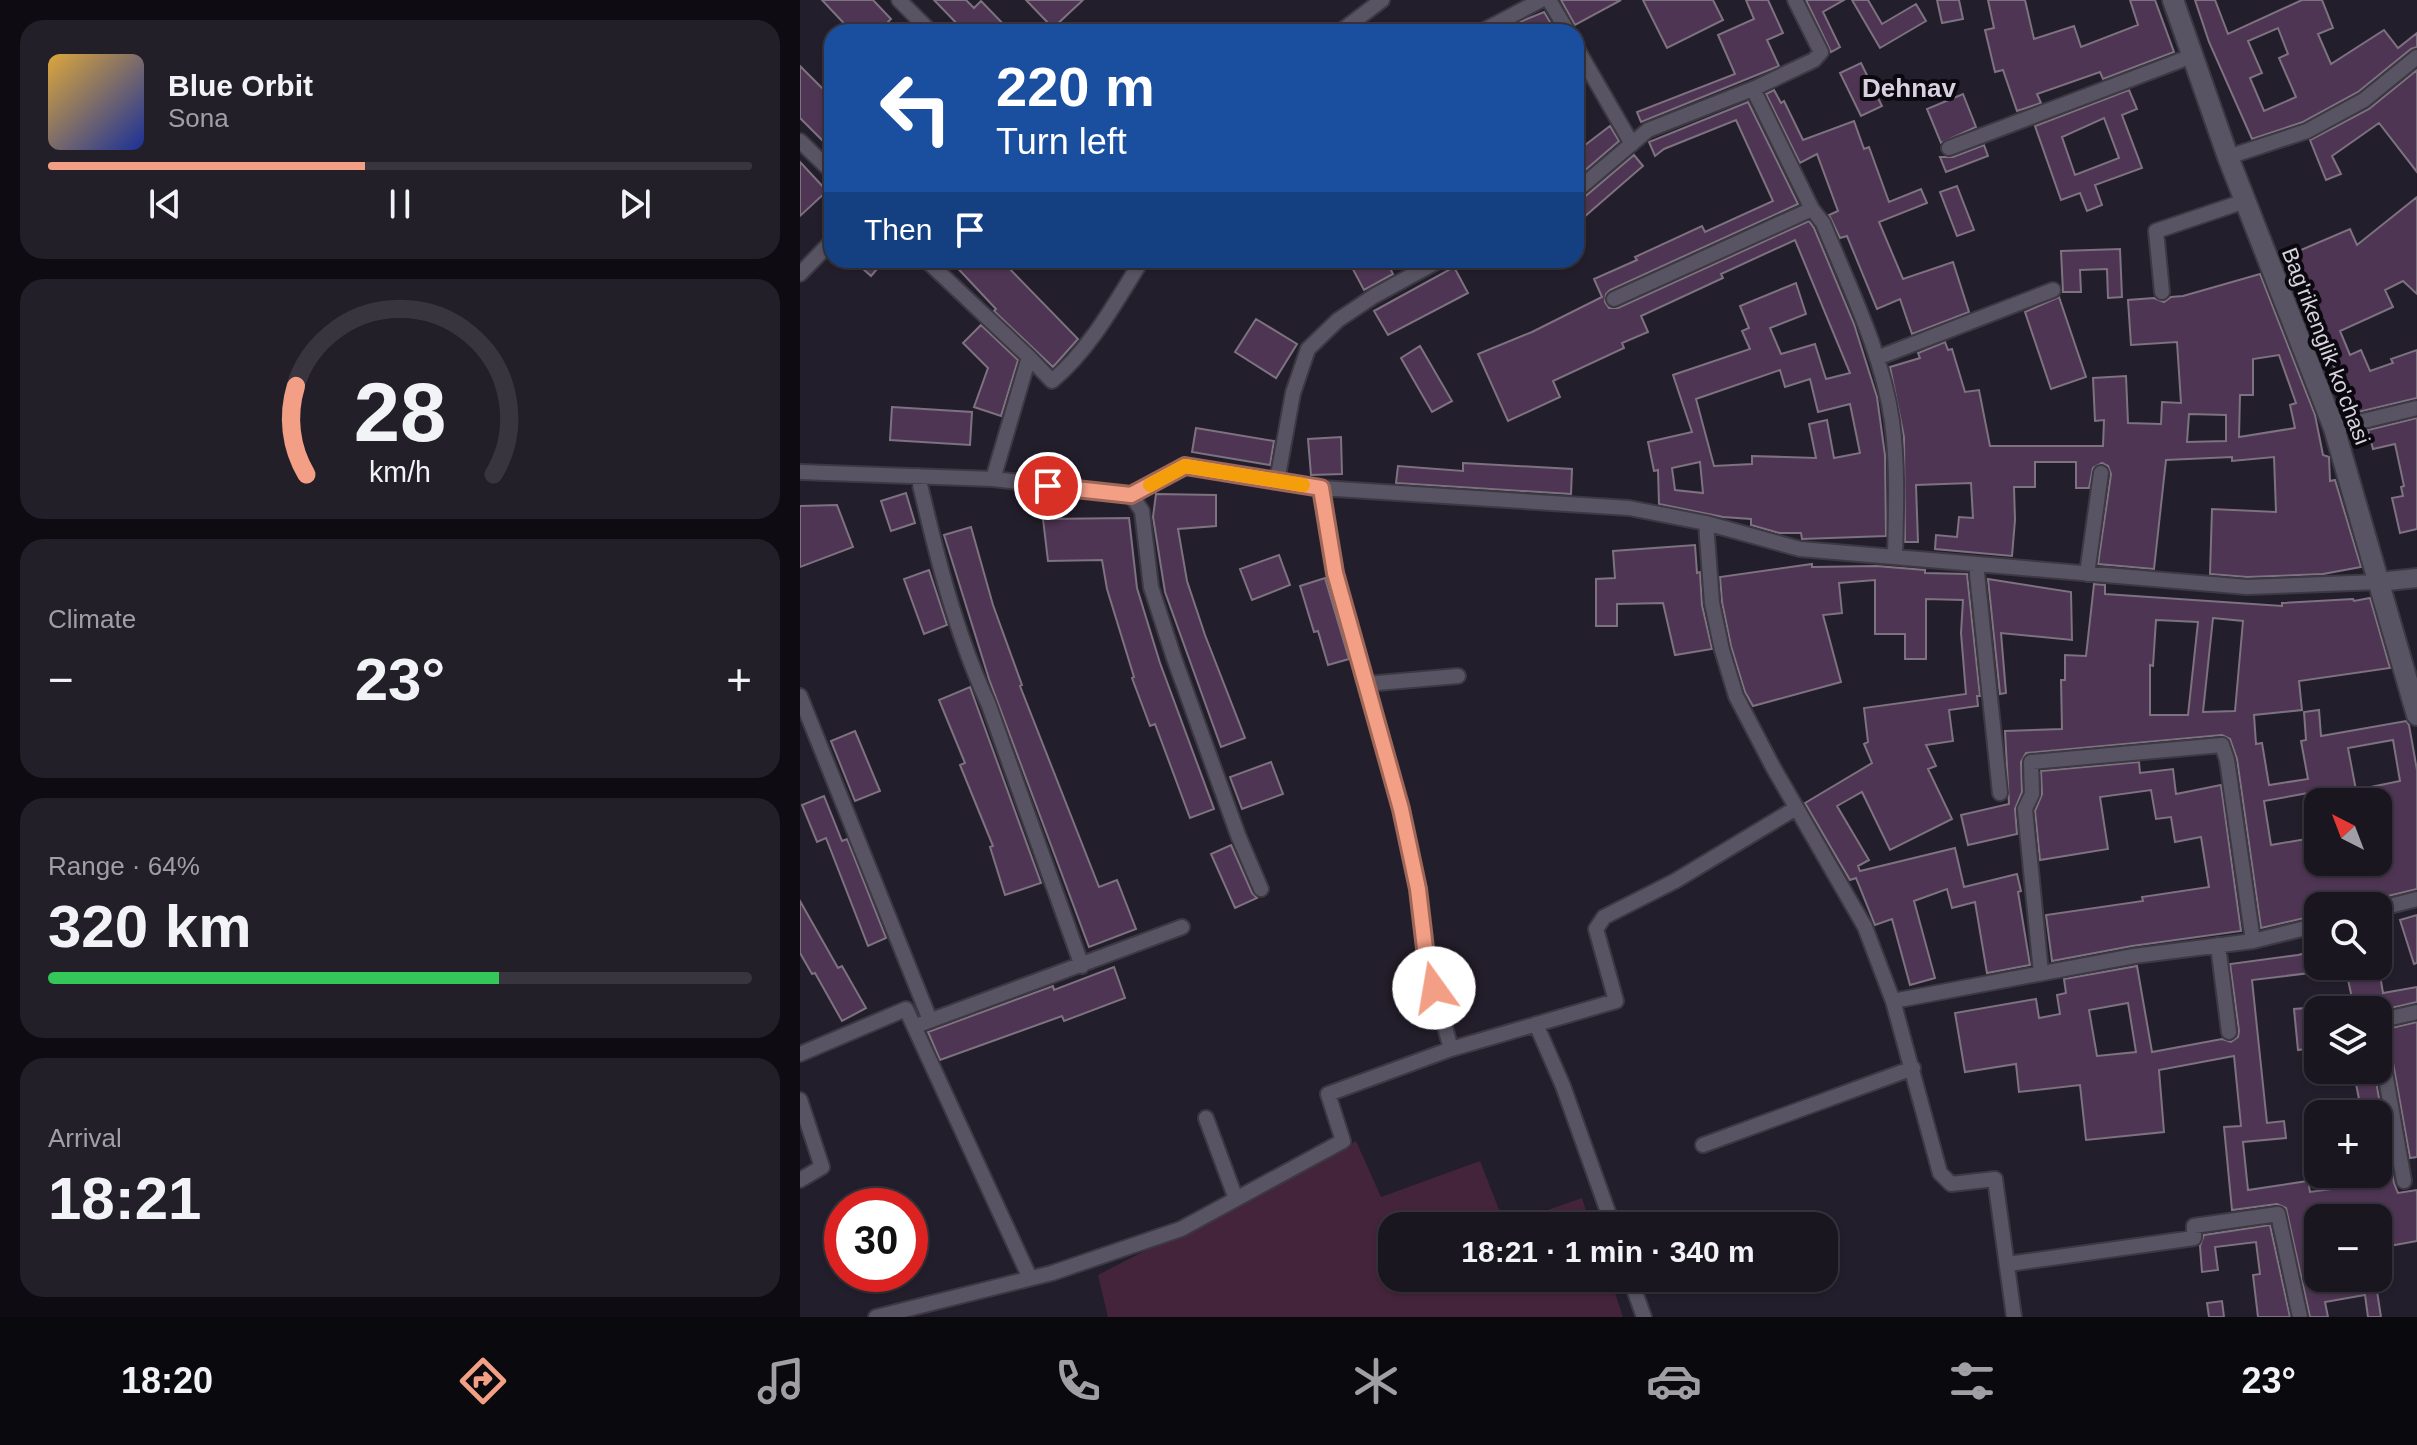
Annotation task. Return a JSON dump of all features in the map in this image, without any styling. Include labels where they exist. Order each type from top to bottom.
[{"type":"main road","name":"Bag'rikenglik ko'chasi","points":[[2173,0],[2228,157],[2334,428],[2417,715]]},
{"type":"street","points":[[899,0],[923,24]]},
{"type":"street","points":[[1352,24],[1382,0]]},
{"type":"street","points":[[1496,24],[1541,0]]},
{"type":"street","points":[[1549,0],[1563,24]]},
{"type":"street","points":[[1584,184],[1648,130],[1753,89],[1814,60],[1821,52],[1795,0]]},
{"type":"street","points":[[1949,148],[2192,56]]},
{"type":"street","points":[[2228,157],[2307,131],[2364,100],[2417,57]]},
{"type":"street","points":[[1584,61],[1632,144]]},
{"type":"street","points":[[1753,89],[1812,209],[1823,223],[1877,358],[1892,421],[1897,490],[1895,557]]},
{"type":"street","points":[[800,141],[824,164]]},
{"type":"street","points":[[2162,292],[2156,231],[2245,201]]},
{"type":"street","points":[[1614,299],[1812,209]]},
{"type":"street","points":[[800,274],[824,249]]},
{"type":"street","points":[[934,268],[1052,381],[1092,340],[1137,268]]},
{"type":"street","points":[[1277,481],[1293,393],[1308,349],[1338,320],[1425,268]]},
{"type":"street","points":[[1877,358],[2053,290]]},
{"type":"street","points":[[993,479],[1029,357]]},
{"type":"street","points":[[2334,428],[2417,408]]},
{"type":"street","points":[[800,472],[993,479],[1131,495],[1185,466],[1321,488],[1629,508],[1706,523],[1800,549],[2247,587],[2417,578]]},
{"type":"street","points":[[2087,574],[2101,473]]},
{"type":"street","points":[[918,476],[936,554],[977,680],[1082,966]]},
{"type":"street","points":[[1321,488],[1335,573],[1401,809],[1418,889],[1426,957],[1451,1049]]},
{"type":"street","points":[[1131,495],[1142,511],[1151,587],[1174,658],[1238,835],[1261,889]]},
{"type":"street","points":[[1706,523],[1712,603],[1736,696],[1865,927],[1893,1001],[1940,1173],[1951,1184],[1995,1179],[2014,1317]]},
{"type":"street","points":[[1976,564],[2000,793]]},
{"type":"street","points":[[1366,684],[1458,676]]},
{"type":"street","points":[[800,696],[930,1020]]},
{"type":"street","points":[[2041,973],[2025,809],[2032,794],[2031,762],[2222,745],[2227,760],[2253,941]]},
{"type":"street","points":[[876,1317],[1030,1278],[1181,1229],[1343,1141],[1328,1094],[1451,1049],[1616,1001],[1596,929],[1604,917],[1675,881],[1796,808]]},
{"type":"street","points":[[2392,905],[2417,899]]},
{"type":"street","points":[[914,1027],[1182,927]]},
{"type":"street","points":[[1893,1001],[2134,956],[2253,941],[2304,928]]},
{"type":"street","points":[[2218,945],[2229,1032]]},
{"type":"street","points":[[800,1054],[906,1009],[1030,1278]]},
{"type":"street","points":[[2392,1018],[2417,1012]]},
{"type":"street","points":[[1536,1024],[1563,1086],[1608,1212]]},
{"type":"street","points":[[1703,1145],[1913,1068]]},
{"type":"street","points":[[2387,1084],[2404,1181]]},
{"type":"street","points":[[800,1100],[822,1167],[800,1180]]},
{"type":"street","points":[[1206,1118],[1236,1199]]},
{"type":"street","points":[[2008,1264],[2194,1238],[2194,1226],[2278,1214],[2300,1317]]},
{"type":"street","points":[[1635,1292],[1644,1317]]},
{"type":"shaded area","points":[[1356,1141],[1381,1197],[1480,1161],[1500,1212],[1378,1212],[1378,1292],[1615,1292],[1623,1317],[1108,1317],[1098,1275]]},
{"type":"shaded area","points":[[1582,1198],[1586,1212],[1542,1212]]},
{"type":"building","points":[[822,0],[873,0],[891,19],[886,24],[844,24]]},
{"type":"building","points":[[934,0],[966,0],[974,8],[981,1],[1003,24],[957,24]]},
{"type":"building","points":[[1026,0],[1083,0],[1057,24],[1049,24]]},
{"type":"building","points":[[1561,0],[1621,0],[1577,24]]},
{"type":"building","points":[[1643,0],[1713,0],[1723,20],[1667,48]]},
{"type":"building","points":[[1746,0],[1768,0],[1783,33],[1767,40],[1779,66],[1641,122],[1637,112],[1735,74],[1718,35],[1754,19]]},
{"type":"building","points":[[1806,0],[1844,0],[1823,12],[1840,47],[1831,52]]},
{"type":"building","points":[[1852,0],[1868,0],[1882,24],[1916,4],[1926,21],[1880,48]]},
{"type":"building","points":[[1937,0],[1959,0],[1963,19],[1942,23]]},
{"type":"building","points":[[1988,0],[2025,0],[2034,39],[2074,26],[2081,47],[2138,25],[2130,0],[2155,0],[2174,52],[2103,79],[2100,72],[2037,94],[2041,103],[2017,111],[2003,70],[1995,72],[1985,30],[1994,28]]},
{"type":"building","points":[[2195,0],[2215,0],[2228,34],[2302,0],[2322,0],[2333,28],[2318,34],[2331,64],[2384,30],[2398,48],[2417,33],[2417,47],[2358,92],[2303,122],[2252,139],[2209,42]],"holes":[[[2278,28],[2288,54],[2279,58],[2296,97],[2264,111],[2250,78],[2262,73],[2248,41]]]},
{"type":"building","points":[[1544,12],[1551,24],[1517,24]]},
{"type":"building","points":[[1861,63],[1882,106],[1861,116],[1840,73]]},
{"type":"building","points":[[800,66],[824,90],[824,142],[800,118]]},
{"type":"building","points":[[2417,70],[2417,172],[2379,123],[2332,156],[2341,174],[2326,180],[2310,140],[2369,109]]},
{"type":"building","points":[[1774,90],[1781,103],[1784,101],[1803,140],[1854,121],[1864,149],[1869,147],[1889,202],[1921,189],[1927,203],[1879,222],[1903,279],[1953,262],[1969,312],[1912,334],[1900,299],[1877,309],[1847,236],[1840,238],[1829,215],[1838,211],[1817,154],[1800,163],[1766,94]]},
{"type":"building","points":[[2129,90],[2137,109],[2122,115],[2142,168],[2095,185],[2102,205],[2087,211],[2080,193],[2061,200],[2035,126]],"holes":[[[2104,118],[2119,158],[2075,175],[2062,137]]]},
{"type":"building","points":[[1963,94],[1976,127],[1941,143],[1927,109]]},
{"type":"building","points":[[1748,102],[1798,204],[1610,290],[1605,302],[1609,308],[1618,308],[1809,221],[1854,324],[1877,397],[1885,455],[1886,536],[1802,539],[1801,533],[1779,533],[1751,525],[1751,519],[1723,517],[1659,504],[1658,470],[1654,471],[1648,442],[1692,432],[1673,375],[1750,349],[1742,331],[1749,328],[1740,306],[1796,283],[1806,314],[1770,328],[1781,354],[1815,344],[1826,379],[1850,373],[1795,240],[1641,316],[1648,332],[1622,343],[1624,348],[1553,381],[1560,397],[1508,421],[1478,354],[1532,332],[1602,297],[1594,279],[1637,260],[1635,257],[1702,226],[1705,232],[1773,201],[1736,120],[1664,149],[1655,156],[1649,142]],"holes":[[[1780,370],[1785,387],[1810,379],[1818,412],[1850,404],[1860,453],[1834,458],[1827,420],[1809,424],[1816,458],[1752,456],[1752,464],[1714,466],[1696,399]],[[1700,462],[1703,493],[1675,490],[1672,468]]]},
{"type":"building","points":[[1610,126],[1619,141],[1584,171],[1584,146]]},
{"type":"building","points":[[1984,145],[1988,156],[1946,172],[1940,157],[1953,157]]},
{"type":"building","points":[[1634,155],[1643,166],[1584,217],[1584,197]]},
{"type":"building","points":[[800,162],[824,188],[824,194],[800,216]]},
{"type":"building","points":[[1957,186],[1974,230],[1957,236],[1940,192]]},
{"type":"building","points":[[2417,197],[2417,294],[2403,281],[2385,290],[2393,307],[2340,331],[2350,355],[2361,350],[2370,371],[2417,350],[2417,398],[2354,413],[2287,256],[2350,229],[2357,245]]},
{"type":"building","points":[[2120,249],[2122,297],[2108,298],[2107,269],[2080,270],[2081,292],[2063,292],[2061,251]]},
{"type":"building","points":[[862,268],[878,268],[871,276]]},
{"type":"building","points":[[958,268],[1009,268],[1078,339],[1053,367],[994,311],[996,309]]},
{"type":"building","points":[[1352,268],[1390,268],[1393,274],[1364,290]]},
{"type":"building","points":[[1452,268],[1468,293],[1388,335],[1374,311]]},
{"type":"building","points":[[2260,274],[2315,415],[2323,455],[2329,457],[2330,481],[2335,480],[2361,567],[2323,574],[2247,577],[2210,574],[2212,509],[2276,512],[2274,457],[2232,461],[2232,457],[2166,460],[2154,569],[2098,564],[2111,474],[2108,466],[2102,463],[2093,468],[2089,488],[2076,488],[2076,462],[2035,462],[2035,487],[2014,487],[2012,556],[1935,549],[1936,535],[1957,537],[1959,517],[1973,518],[1971,483],[1916,485],[1918,542],[1905,542],[1904,437],[1890,367],[1920,358],[1918,353],[1945,342],[1948,350],[1952,349],[1965,392],[1979,390],[1990,446],[2103,446],[2104,420],[2095,421],[2093,378],[2126,376],[2128,423],[2161,424],[2162,402],[2181,403],[2177,342],[2131,345],[2128,300],[2154,298],[2164,302],[2171,297]],"holes":[[[2279,355],[2296,403],[2290,405],[2295,428],[2239,437],[2240,395],[2253,395],[2253,359]],[[2189,414],[2226,415],[2226,441],[2187,442]]]},
{"type":"building","points":[[2059,297],[2086,377],[2051,389],[2025,312]]},
{"type":"building","points":[[1256,319],[1297,344],[1276,378],[1235,352]]},
{"type":"building","points":[[981,325],[1018,360],[1001,416],[974,407],[988,368],[963,343]]},
{"type":"building","points":[[1420,346],[1452,401],[1432,412],[1401,358]]},
{"type":"building","points":[[892,407],[972,412],[970,445],[890,440]]},
{"type":"building","points":[[2417,418],[2417,529],[2400,533],[2392,498],[2403,496],[2401,487],[2404,486],[2395,444],[2373,449],[2368,430]]},
{"type":"building","points":[[1196,428],[1274,441],[1270,465],[1192,452]]},
{"type":"building","points":[[1341,437],[1342,474],[1311,475],[1308,439]]},
{"type":"building","points":[[1463,463],[1572,469],[1571,494],[1396,483],[1398,466],[1463,471]]},
{"type":"building","points":[[906,493],[915,523],[891,531],[881,501]]},
{"type":"building","points":[[1156,494],[1216,495],[1216,526],[1178,529],[1187,581],[1245,738],[1221,747],[1165,592],[1153,517]]},
{"type":"building","points":[[837,505],[853,547],[800,567],[800,506]]},
{"type":"building","points":[[1129,518],[1137,588],[1160,663],[1214,809],[1190,818],[1155,724],[1150,726],[1132,678],[1102,560],[1048,561],[1043,519]]},
{"type":"building","points":[[971,527],[1020,686],[1099,887],[1117,880],[1136,929],[1089,947],[989,679],[944,535]]},
{"type":"building","points":[[1695,545],[1702,605],[1712,649],[1675,655],[1663,603],[1617,604],[1617,626],[1596,626],[1596,579],[1615,578],[1613,551]]},
{"type":"building","points":[[1279,555],[1290,585],[1252,600],[1240,569]]},
{"type":"building","points":[[1812,564],[1812,567],[1876,566],[1925,570],[1925,573],[1967,574],[1980,696],[1977,696],[1978,706],[1949,710],[1953,741],[1926,745],[1936,766],[1928,769],[1952,819],[1890,850],[1862,792],[1837,806],[1869,860],[1858,866],[1860,871],[1955,848],[1964,887],[2017,874],[2030,965],[1987,973],[1975,902],[1952,908],[1947,889],[1914,901],[1935,978],[1910,985],[1892,919],[1875,925],[1856,878],[1850,880],[1805,803],[1872,763],[1864,744],[1868,742],[1864,708],[1966,694],[1961,633],[1963,600],[1926,599],[1926,659],[1905,659],[1905,634],[1875,634],[1875,580],[1839,583],[1842,613],[1823,615],[1841,682],[1753,706],[1745,692],[1731,646],[1720,577]]},
{"type":"building","points":[[929,570],[947,625],[924,634],[904,579]]},
{"type":"building","points":[[1325,578],[1349,659],[1328,665],[1300,586]]},
{"type":"building","points":[[1988,579],[2071,592],[2072,640],[2001,633],[2006,693],[2000,694]]},
{"type":"building","points":[[2094,584],[2105,585],[2105,594],[2282,606],[2282,603],[2370,598],[2390,668],[2299,681],[2302,710],[2254,715],[2256,744],[2262,743],[2269,785],[2308,779],[2301,741],[2306,740],[2304,712],[2319,710],[2321,736],[2406,721],[2417,770],[2417,889],[2392,895],[2392,892],[2304,892],[2304,918],[2261,928],[2237,759],[2230,739],[2222,735],[2026,753],[2021,762],[2022,792],[2015,809],[2017,834],[1968,845],[1961,815],[2009,804],[2005,731],[2062,729],[2061,680],[2065,680],[2065,655],[2086,656]],"holes":[[[2213,618],[2243,621],[2235,711],[2203,712]],[[2156,620],[2198,622],[2188,715],[2150,715],[2150,665],[2153,666]]]},
{"type":"building","points":[[970,687],[1041,883],[1005,895],[990,847],[993,846],[960,765],[965,763],[939,700]]},
{"type":"building","points":[[855,731],[880,791],[855,801],[831,741]]},
{"type":"building","points":[[1271,762],[1283,794],[1242,809],[1230,777]]},
{"type":"building","points":[[2139,762],[2140,773],[2173,769],[2176,794],[2221,785],[2241,931],[2052,961],[2046,915],[2143,901],[2142,897],[2209,887],[2201,837],[2175,842],[2171,817],[2156,819],[2151,790],[2100,797],[2108,849],[2040,860],[2035,811],[2042,794],[2041,771]]},
{"type":"building","points":[[824,796],[842,841],[847,839],[886,938],[868,946],[826,838],[817,842],[802,805]]},
{"type":"building","points":[[1231,845],[1257,898],[1235,908],[1211,854]]},
{"type":"building","points":[[800,901],[838,968],[842,966],[866,1008],[842,1021],[800,953]]},
{"type":"building","points":[[2417,915],[2417,963],[2414,964],[2400,920]]},
{"type":"building","points":[[2304,954],[2304,974],[2252,980],[2267,1123],[2284,1121],[2286,1138],[2243,1142],[2248,1190],[2304,1182],[2304,1188],[2309,1188],[2310,1192],[2339,1188],[2392,1188],[2392,1172],[2398,1193],[2417,1190],[2417,1241],[2392,1245],[2392,1204],[2304,1204],[2304,1290],[2286,1208],[2277,1204],[2232,1210],[2224,1127],[2241,1126],[2234,1056],[2159,1070],[2164,1132],[2086,1140],[2080,1085],[2019,1092],[2016,1064],[1965,1072],[1955,1013],[2036,999],[2039,1018],[2060,1014],[2057,995],[2066,993],[2064,979],[2137,966],[2152,1052],[2222,1039],[2231,1042],[2238,1037],[2239,1031],[2230,964]],"holes":[[[2128,1003],[2136,1052],[2097,1056],[2089,1010]]]},
{"type":"building","points":[[1114,967],[1125,998],[1064,1021],[1062,1016],[940,1060],[928,1032]]},
{"type":"building","points":[[2348,980],[2381,980],[2383,993],[2417,987],[2417,1002],[2392,1008],[2392,996],[2352,996]]},
{"type":"building","points":[[2304,1008],[2304,1049],[2298,1050],[2294,1009]]},
{"type":"building","points":[[2417,1022],[2417,1157],[2410,1158],[2392,1057],[2392,1028]]},
{"type":"building","points":[[2356,1084],[2376,1084],[2379,1100],[2359,1100]]},
{"type":"building","points":[[2270,1225],[2290,1317],[2258,1317],[2253,1275],[2260,1274],[2256,1242],[2215,1247],[2218,1270],[2202,1272],[2200,1246],[2204,1235]]},
{"type":"building","points":[[2304,1292],[2377,1292],[2381,1317],[2368,1317],[2365,1295],[2325,1302],[2328,1317],[2310,1317]]},
{"type":"building","points":[[2222,1301],[2224,1317],[2209,1317],[2207,1303]]},
{"type":"slow traffic","points":[[1150,485],[1185,466],[1303,485]]},
{"type":"district","name":"Dehnav","points":[[1909,88]]},
{"type":"route","points":[[1048,486],[1131,495],[1185,466],[1321,488],[1335,573],[1401,809],[1434,988]]}]
